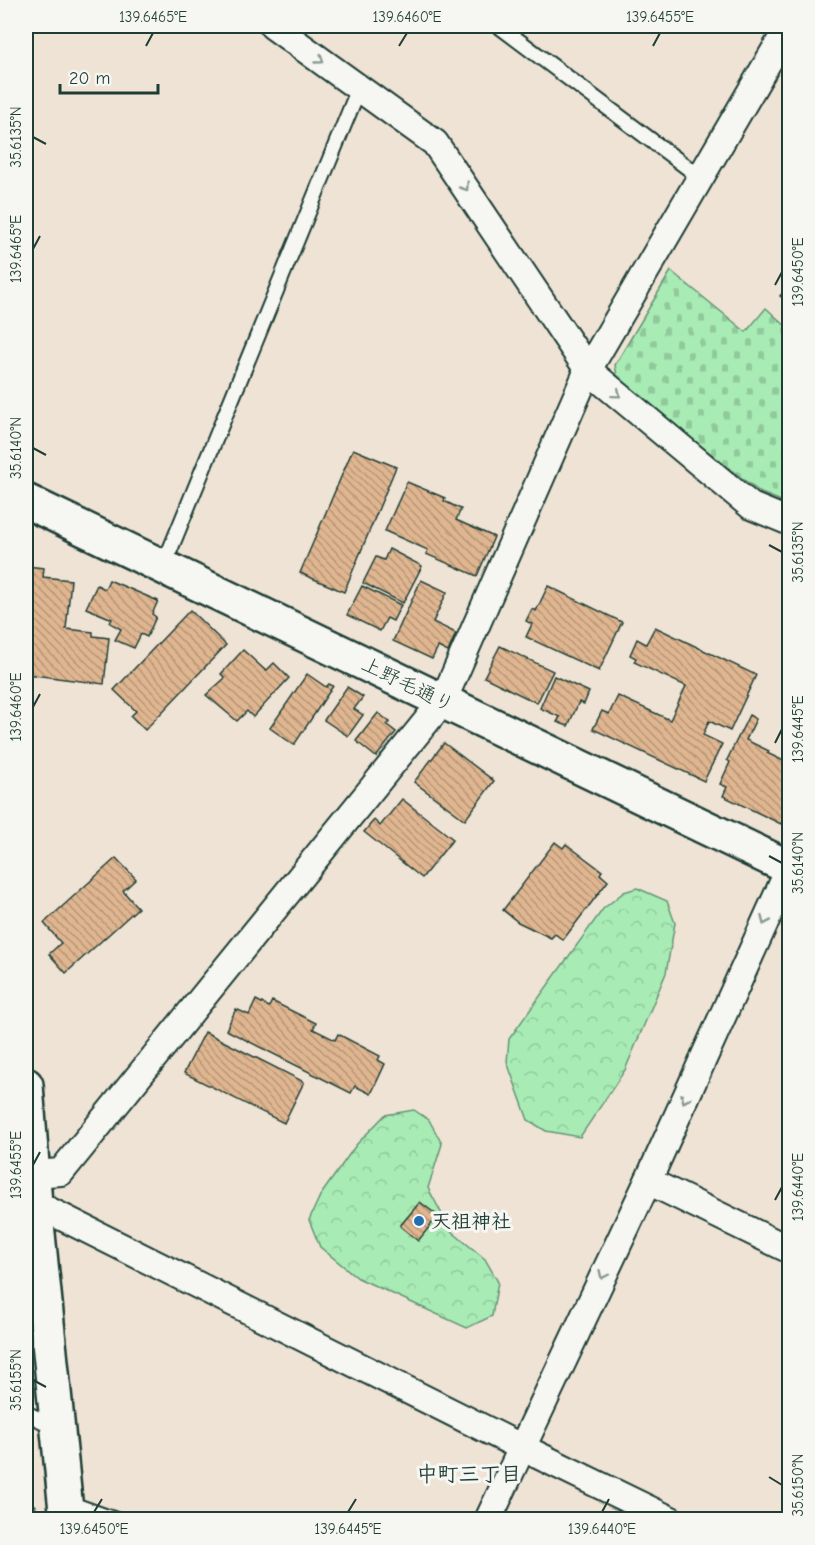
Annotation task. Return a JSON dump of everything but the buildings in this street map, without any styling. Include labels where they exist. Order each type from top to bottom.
[{"type":"street","points":[[273,26],[435,142],[588,370],[751,506],[789,522]]},
{"type":"street","points":[[31,1192],[61,1172],[443,701],[588,370],[789,26]]},
{"type":"street","name":"上野毛通り","points":[[26,501],[789,867]]},
{"type":"street","points":[[488,1520],[648,1181],[789,867]]},
{"type":"street","points":[[26,1085],[31,1192],[67,1511]]},
{"type":"street","points":[[648,1181],[789,1250]]},
{"type":"street","points":[[31,1192],[521,1448],[671,1520]]},
{"type":"lane","points":[[499,26],[700,177]]},
{"type":"lane","points":[[163,567],[359,88]]},
{"type":"lane","points":[[26,1413],[59,1429]]},
{"type":"lane","points":[[67,1511],[116,1520]]},
{"type":"green space","points":[[671,271],[746,332],[766,308],[789,329],[789,504],[761,493],[618,381],[615,365]]},
{"type":"green space","points":[[637,888],[667,901],[675,923],[666,973],[625,1070],[580,1137],[546,1131],[528,1120],[507,1062],[509,1039],[603,909],[624,892]]},
{"type":"green space","points":[[414,1110],[429,1120],[442,1144],[428,1188],[451,1231],[485,1259],[498,1282],[492,1316],[467,1328],[358,1278],[320,1247],[309,1220],[320,1196],[356,1145],[385,1115]]},
{"type":"place","name":"天祖神社","points":[[419,1221]]},
{"type":"district","name":"中町三丁目","points":[[469,1474]]}]
